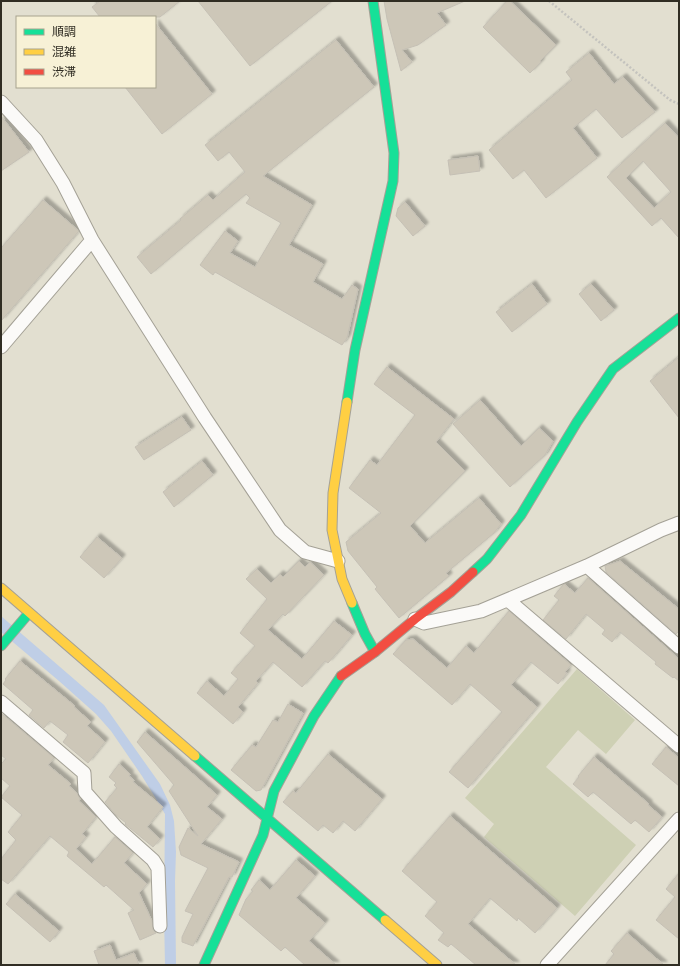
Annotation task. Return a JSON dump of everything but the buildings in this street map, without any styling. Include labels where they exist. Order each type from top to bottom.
[{"type":"street","points":[[373,1],[394,153],[393,181],[355,350],[333,493],[332,530],[342,579],[365,634],[375,652]]},
{"type":"street","points":[[1,102],[36,140],[63,183],[92,240],[205,418],[280,530],[305,552],[338,561]]},
{"type":"street","points":[[1,347],[92,240]]},
{"type":"street","points":[[204,965],[263,834],[274,791],[314,716],[340,677],[375,652],[415,619],[452,592],[487,559],[521,515],[577,422],[612,369],[679,318]]},
{"type":"street","points":[[415,619],[424,623],[481,611],[587,566],[661,530],[679,523]]},
{"type":"street","points":[[587,566],[679,647]]},
{"type":"street","points":[[1,588],[437,965]]},
{"type":"street","points":[[508,600],[679,746]]},
{"type":"street","points":[[1,645],[29,613]]},
{"type":"street","points":[[1,702],[84,773],[86,792],[116,828],[153,860],[158,868],[160,926]]},
{"type":"street","points":[[547,965],[679,819]]},
{"type":"path","points":[[550,1],[670,100],[679,104]]},
{"type":"green space","points":[[577,669],[635,720],[606,754],[578,730],[546,767],[636,845],[575,916],[484,837],[494,824],[465,798]]},
{"type":"water","points":[[1,616],[104,705],[160,784],[170,805],[174,821],[176,852],[176,965],[165,965],[165,814],[142,776],[111,731],[96,714],[1,632]]},
{"type":"traffic: fast","points":[[347,402],[355,350],[393,181],[394,153],[373,1]]},
{"type":"traffic: fast","points":[[473,572],[487,559],[521,515],[577,422],[613,369],[679,318]]},
{"type":"traffic: fast","points":[[352,603],[365,634],[375,652]]},
{"type":"traffic: fast","points":[[1,646],[29,613]]},
{"type":"traffic: fast","points":[[204,965],[263,835],[274,791],[314,716],[341,676]]},
{"type":"traffic: fast","points":[[195,756],[385,920]]},
{"type":"traffic: slow","points":[[347,402],[333,493],[332,530],[342,579],[352,603]]},
{"type":"traffic: slow","points":[[1,588],[195,756]]},
{"type":"traffic: slow","points":[[385,920],[437,965]]},
{"type":"traffic: jam","points":[[341,676],[375,652],[451,592],[473,572]]}]
